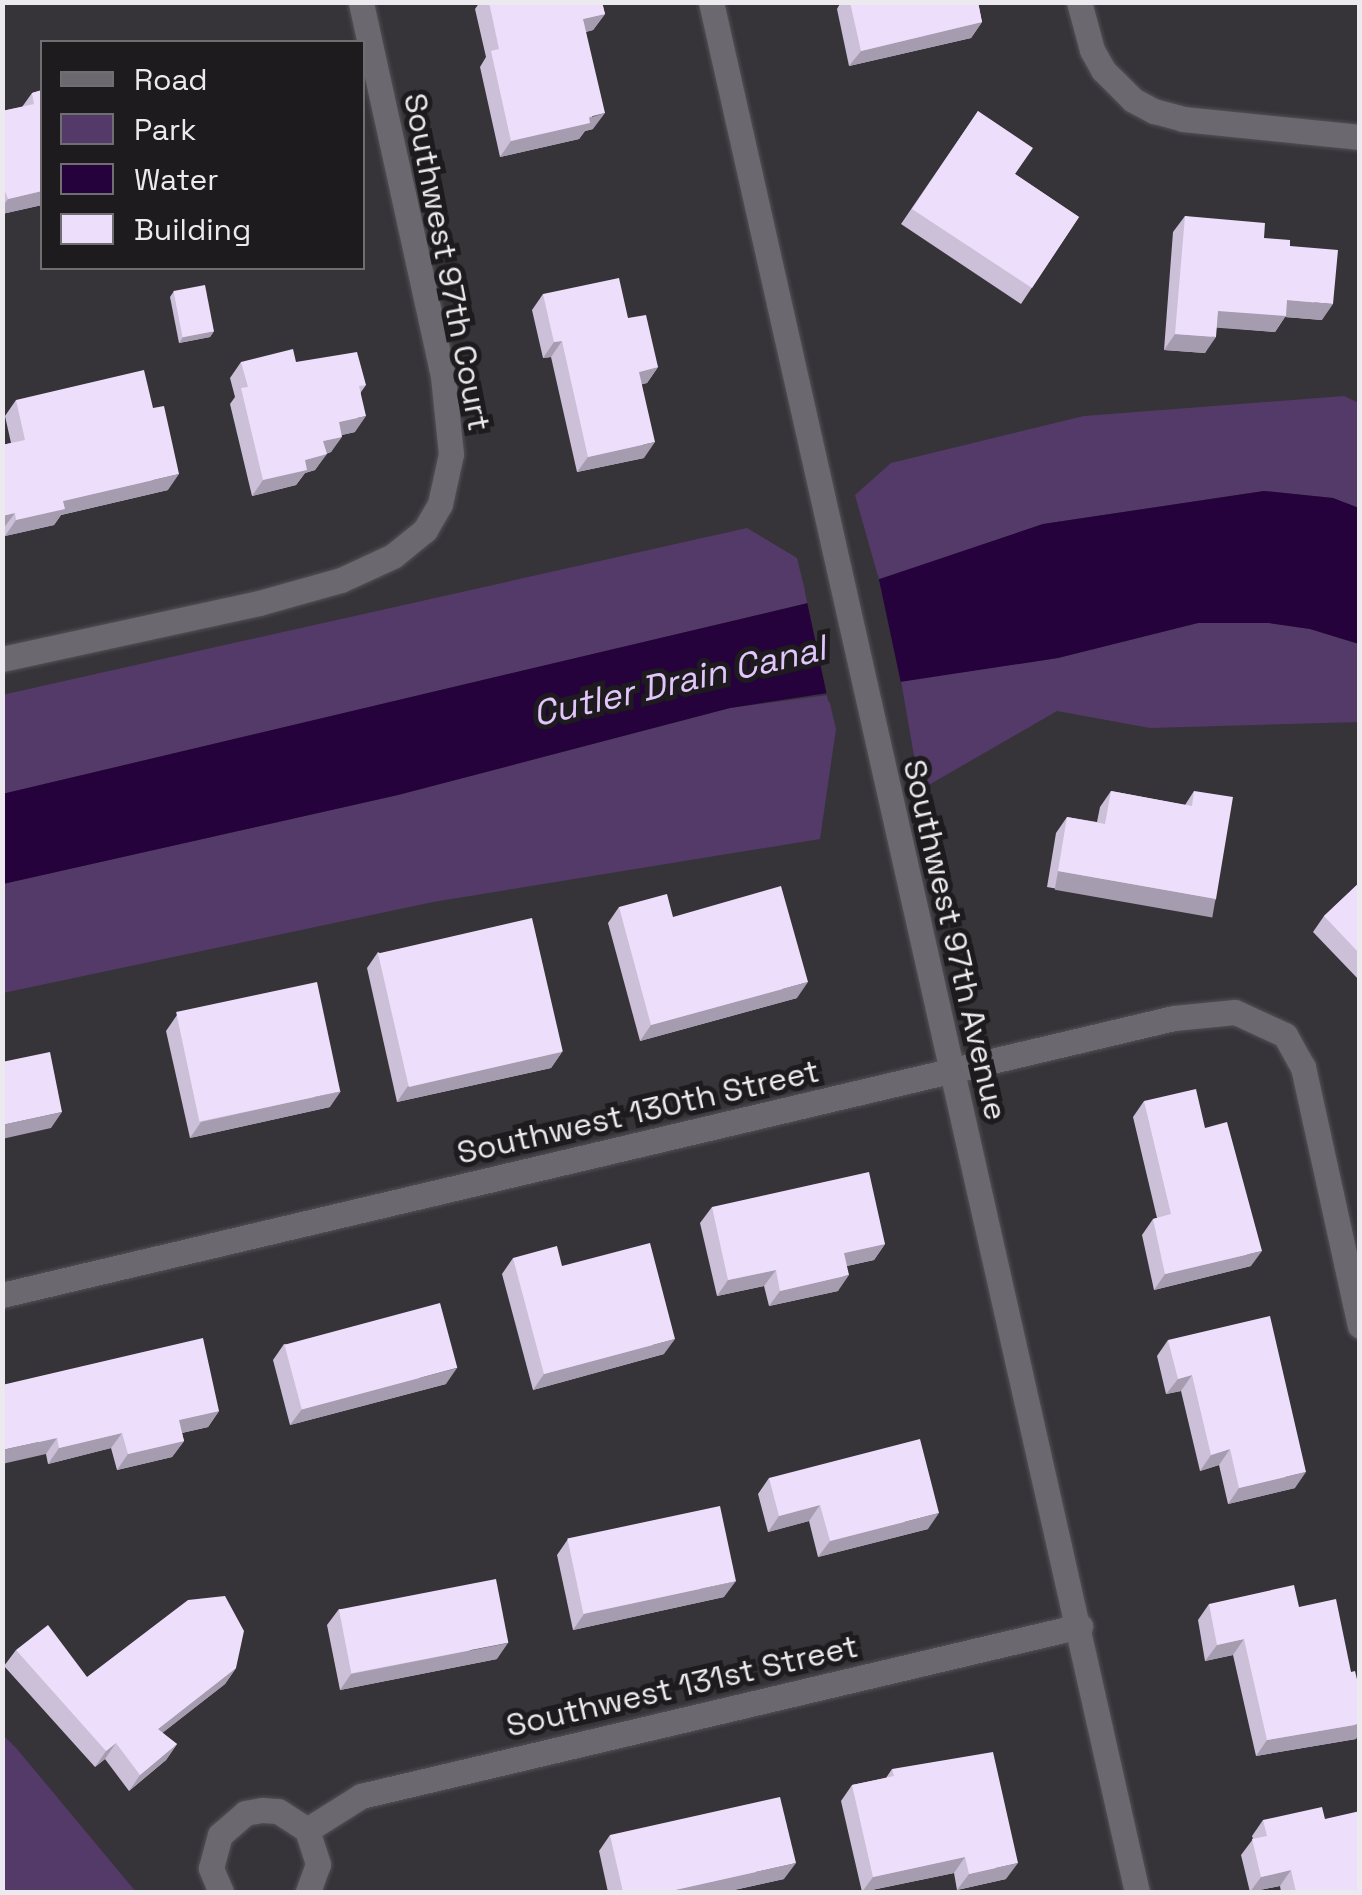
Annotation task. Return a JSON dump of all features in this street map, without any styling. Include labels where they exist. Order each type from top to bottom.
[{"type":"street","name":"Southwest 97th Court","points":[[2,659],[298,593],[370,569],[425,530],[448,478],[450,431],[443,376],[361,2]]},
{"type":"street","name":"Southwest 97th Avenue","points":[[711,2],[1137,1892]]},
{"type":"street","points":[[1080,2],[1092,50],[1103,70],[1133,100],[1154,111],[1184,119],[1360,138]]},
{"type":"street","name":"Southwest 130th Street","points":[[2,1295],[952,1072],[1205,1014],[1235,1012],[1285,1035],[1303,1067],[1360,1326]]},
{"type":"street","name":"Southwest 131st Street","points":[[307,1830],[361,1796],[1080,1626]]},
{"type":"street","points":[[221,1892],[211,1868],[212,1850],[231,1822],[262,1810],[294,1818],[307,1830],[318,1864],[308,1892]]},
{"type":"green space","points":[[1344,396],[1359,403],[1359,508],[1333,498],[1264,491],[1043,524],[879,580],[855,495],[891,463],[1084,416]]},
{"type":"green space","points":[[747,528],[797,558],[808,603],[3,794],[2,695]]},
{"type":"green space","points":[[1198,623],[1269,623],[1310,629],[1359,644],[1359,722],[1150,728],[1057,711],[920,790],[901,681],[1058,658]]},
{"type":"green space","points":[[828,695],[836,729],[820,839],[433,902],[3,993],[2,884],[398,795],[730,708]]},
{"type":"green space","points":[[3,1735],[17,1749],[136,1892],[3,1892]]},
{"type":"water","name":"Cutler Drain Canal","points":[[1264,491],[1333,498],[1359,508],[1359,644],[1310,629],[1269,623],[1198,623],[1058,658],[730,708],[398,795],[3,884],[2,794],[808,603],[1043,524]]},
{"type":"pier","points":[[878,575],[902,687],[828,702],[805,591]]},
{"type":"building","points":[[489,2],[602,2],[605,14],[583,19],[605,113],[589,117],[590,123],[511,141],[491,51],[499,49]]},
{"type":"building","points":[[850,2],[978,2],[982,22],[861,51]]},
{"type":"building","points":[[40,91],[40,191],[8,199],[2,183],[2,111],[34,104],[32,93]]},
{"type":"building","points":[[978,111],[1033,148],[1015,174],[1079,217],[1032,288],[912,209]]},
{"type":"building","points":[[1185,216],[1265,223],[1264,238],[1290,240],[1290,246],[1338,250],[1333,304],[1287,300],[1286,316],[1218,311],[1216,337],[1175,334]]},
{"type":"building","points":[[619,278],[628,318],[646,315],[658,367],[639,372],[655,442],[588,457],[562,341],[554,342],[543,294]]},
{"type":"building","points":[[205,285],[214,331],[183,337],[174,291]]},
{"type":"building","points":[[293,349],[296,362],[357,352],[366,385],[359,386],[366,416],[339,422],[342,437],[323,441],[327,454],[305,460],[307,470],[263,480],[241,388],[248,387],[241,362]]},
{"type":"building","points":[[144,370],[153,408],[164,406],[179,474],[63,501],[65,509],[16,520],[15,513],[2,516],[2,445],[25,440],[16,400]]},
{"type":"building","points":[[1111,791],[1192,806],[1194,791],[1233,797],[1216,899],[1058,871],[1067,817],[1105,824]]},
{"type":"building","points":[[1360,882],[1360,954],[1324,916]]},
{"type":"building","points":[[781,886],[808,982],[651,1025],[619,907],[667,894],[673,917]]},
{"type":"building","points":[[532,918],[563,1051],[409,1087],[378,954]]},
{"type":"building","points":[[317,982],[340,1092],[199,1121],[176,1012]]},
{"type":"building","points":[[50,1052],[62,1112],[2,1125],[2,1062]]},
{"type":"building","points":[[1196,1089],[1205,1128],[1227,1122],[1262,1251],[1165,1274],[1153,1219],[1171,1214],[1144,1101]]},
{"type":"building","points":[[869,1172],[885,1244],[844,1253],[849,1275],[780,1291],[776,1270],[728,1280],[712,1207]]},
{"type":"building","points":[[650,1243],[675,1339],[544,1374],[513,1258],[557,1246],[562,1266]]},
{"type":"building","points":[[440,1303],[457,1368],[302,1409],[284,1345]]},
{"type":"building","points":[[1270,1316],[1306,1472],[1239,1488],[1230,1449],[1211,1455],[1192,1375],[1178,1379],[1168,1340]]},
{"type":"building","points":[[203,1338],[219,1411],[179,1420],[184,1441],[128,1454],[122,1433],[59,1448],[57,1438],[2,1450],[2,1385]]},
{"type":"building","points":[[920,1439],[939,1513],[830,1541],[820,1505],[779,1516],[769,1478]]},
{"type":"building","points":[[720,1506],[736,1581],[583,1614],[567,1538]]},
{"type":"building","points":[[496,1579],[508,1643],[351,1673],[339,1610]]},
{"type":"building","points":[[1294,1585],[1299,1607],[1336,1599],[1351,1672],[1355,1671],[1360,1692],[1360,1724],[1267,1740],[1244,1639],[1217,1645],[1209,1604]]},
{"type":"building","points":[[225,1596],[244,1631],[236,1668],[158,1729],[177,1744],[140,1775],[116,1743],[106,1751],[16,1650],[48,1625],[87,1677],[188,1600]]},
{"type":"building","points":[[993,1752],[1018,1863],[969,1874],[965,1857],[873,1877],[852,1785],[894,1776],[892,1769]]},
{"type":"building","points":[[780,1797],[796,1863],[666,1892],[623,1892],[610,1835]]},
{"type":"building","points":[[1322,1807],[1325,1819],[1360,1811],[1360,1892],[1296,1892],[1291,1870],[1261,1877],[1252,1839],[1267,1836],[1263,1820]]}]
